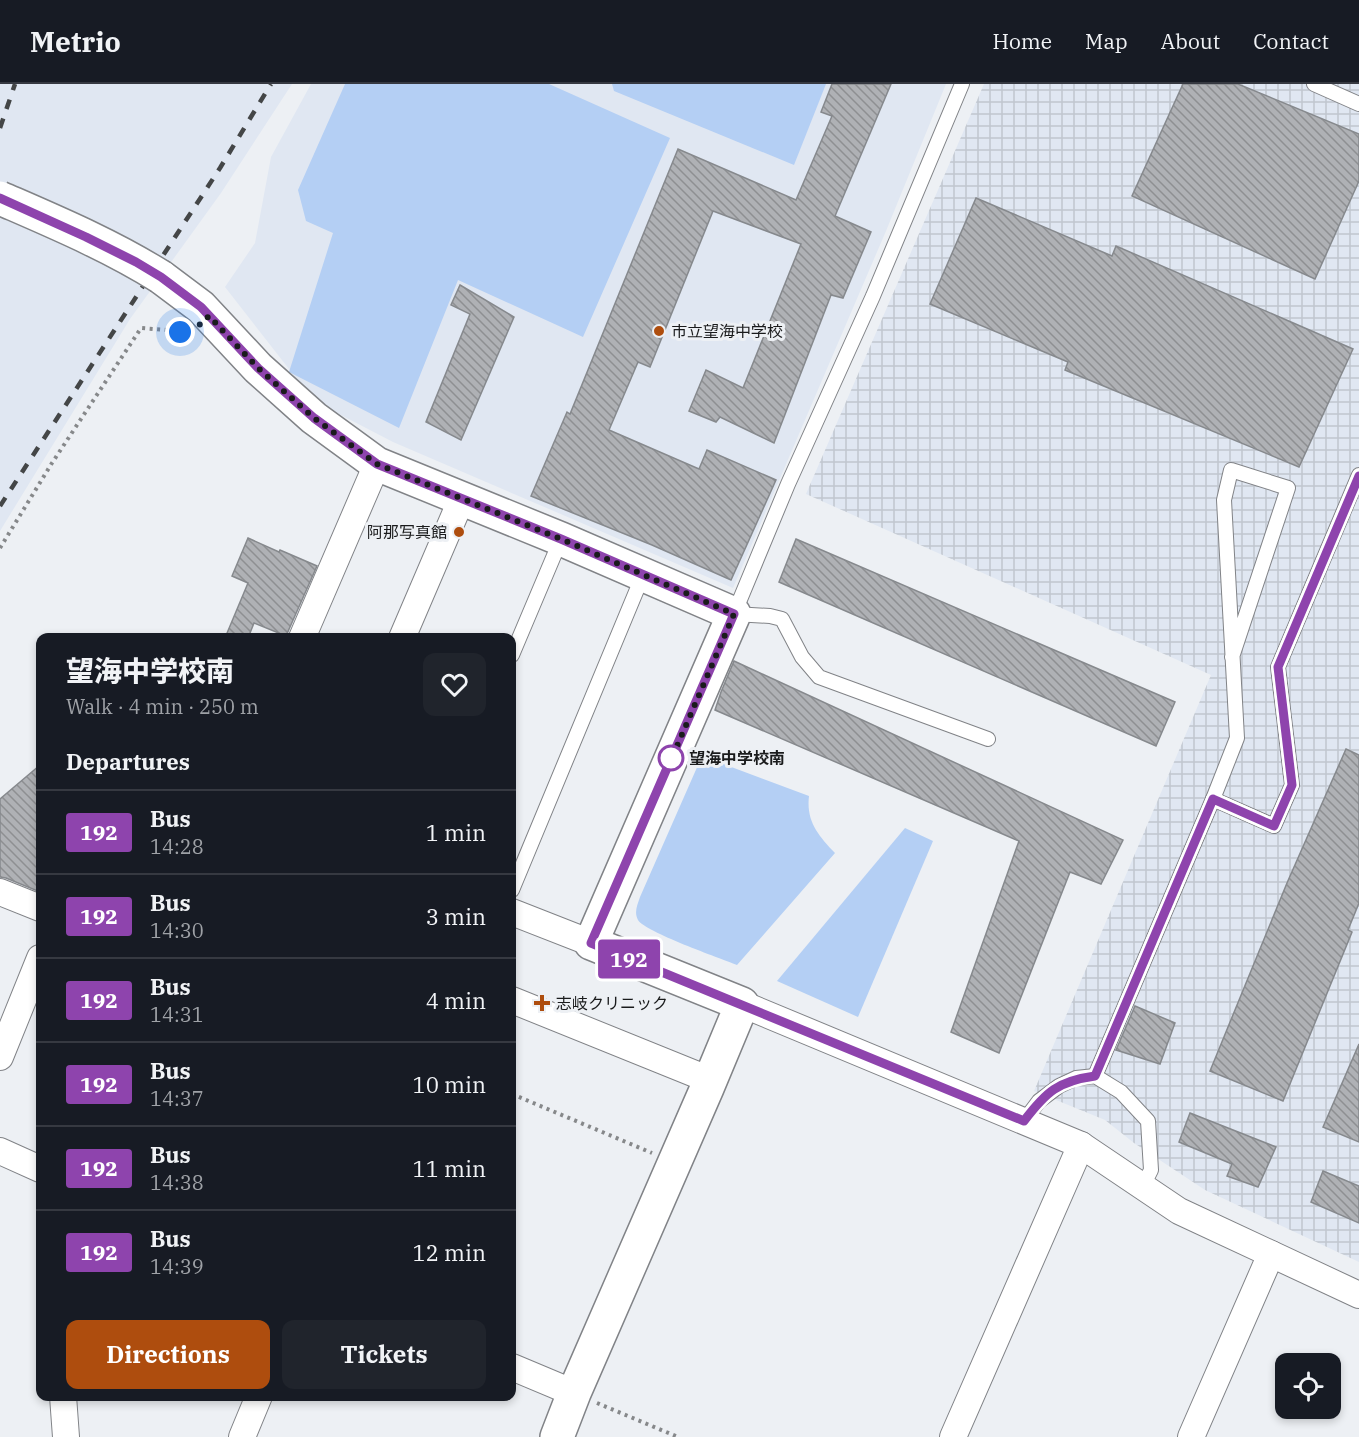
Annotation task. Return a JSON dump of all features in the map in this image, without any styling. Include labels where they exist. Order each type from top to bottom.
[{"type":"street","points":[[0,198],[86,237],[161,277],[201,307],[258,368],[306,411],[377,464],[561,539],[734,614],[591,943]]},
{"type":"street","points":[[304,633],[377,464]]},
{"type":"street","points":[[404,633],[462,498]]},
{"type":"street","points":[[0,892],[36,906]]},
{"type":"street","points":[[516,914],[1081,1144],[1179,1210],[1359,1295]]},
{"type":"street","points":[[0,1057],[36,968]]},
{"type":"street","points":[[516,1002],[710,1080]]},
{"type":"street","points":[[557,1437],[741,1004]]},
{"type":"street","points":[[954,1437],[1081,1144]]},
{"type":"street","points":[[0,1151],[36,1167]]},
{"type":"street","points":[[1191,1437],[1271,1254]]},
{"type":"street","points":[[516,1368],[574,1393]]},
{"type":"street","points":[[63,1401],[66,1437]]},
{"type":"street","points":[[242,1437],[258,1401]]},
{"type":"lane","points":[[962,84],[873,296],[788,483],[734,614],[782,619],[802,657],[819,677],[988,739]]},
{"type":"lane","points":[[1314,84],[1359,104]]},
{"type":"lane","points":[[1095,1076],[1237,738],[1232,657],[1224,500],[1232,470],[1288,488],[1232,657]]},
{"type":"lane","points":[[1213,799],[1274,826],[1292,785],[1278,667],[1359,476]]},
{"type":"lane","points":[[516,646],[561,539]]},
{"type":"lane","points":[[516,880],[643,574]]},
{"type":"lane","points":[[1024,1121],[1039,1101],[1059,1086],[1076,1078],[1095,1076],[1121,1092],[1148,1121],[1151,1170],[1143,1186]]},
{"type":"path","points":[[0,548],[141,328],[180,332],[196,328],[209,316]]},
{"type":"path","points":[[516,1096],[674,1163]]},
{"type":"path","points":[[574,1393],[678,1437]]},
{"type":"shaded area","points":[[0,84],[292,84],[221,193],[130,319],[0,531]]},
{"type":"shaded area","points":[[311,84],[946,84],[886,231],[733,588],[393,442],[314,401],[225,287],[255,243],[271,157]]},
{"type":"shaded area","points":[[345,84],[549,84],[670,138],[583,337],[458,280],[399,428],[289,372],[333,233],[306,221],[298,190]]},
{"type":"shaded area","points":[[612,84],[826,84],[794,165],[614,91]]},
{"type":"shaded area","points":[[984,84],[1359,84],[1359,1262],[1205,1190],[1134,1143],[1105,1120],[1034,1091],[1211,675],[806,494]]},
{"type":"shaded area","points":[[702,756],[809,796],[809,813],[814,827],[835,853],[737,965],[654,931],[638,920],[636,914],[640,897]]},
{"type":"shaded area","points":[[905,828],[933,841],[858,1017],[777,981]]},
{"type":"building","points":[[832,84],[891,84],[835,216],[871,232],[843,298],[831,295],[774,443],[720,417],[716,422],[689,411],[706,370],[743,388],[801,244],[713,211],[650,367],[638,362],[609,430],[699,469],[707,450],[776,480],[731,580],[531,496],[567,412],[570,414],[678,149],[796,200],[832,116],[821,112]]},
{"type":"building","points":[[1183,84],[1238,84],[1359,134],[1359,181],[1315,279],[1132,196]]},
{"type":"building","points":[[976,198],[1112,256],[1116,246],[1353,349],[1299,467],[1065,370],[1068,362],[930,304]]},
{"type":"building","points":[[460,285],[514,317],[461,440],[426,422],[470,314],[451,305]]},
{"type":"building","points":[[248,538],[317,566],[287,633],[279,633],[254,623],[250,633],[227,633],[248,583],[232,576]]},
{"type":"building","points":[[796,539],[1175,702],[1156,746],[779,582]]},
{"type":"building","points":[[734,661],[1123,840],[1101,884],[1070,872],[999,1053],[951,1032],[1019,841],[715,710]]},
{"type":"building","points":[[1346,749],[1359,755],[1359,903],[1348,930],[1352,932],[1283,1101],[1210,1071],[1287,883]]},
{"type":"building","points":[[36,768],[36,890],[0,877],[0,799]]},
{"type":"building","points":[[1135,1006],[1175,1023],[1160,1064],[1116,1050]]},
{"type":"building","points":[[1359,1044],[1359,1142],[1323,1127]]},
{"type":"building","points":[[1190,1113],[1276,1147],[1258,1187],[1227,1176],[1232,1164],[1179,1142]]},
{"type":"building","points":[[1323,1171],[1359,1186],[1359,1223],[1311,1202]]},
{"type":"railway","points":[[0,128],[15,84]]},
{"type":"railway","points":[[0,506],[220,168],[271,84]]},
{"type":"bus line","name":"192","points":[[0,198],[86,237],[161,277],[201,307],[258,368],[314,418],[377,464],[561,539],[734,614],[591,943],[1024,1121],[1039,1101],[1059,1086],[1076,1078],[1095,1076],[1213,799],[1274,826],[1292,785],[1278,667],[1359,476]]},
{"type":"place","name":"市立望海中学校","points":[[659,331]]},
{"type":"place","name":"阿那写真館","points":[[459,532]]},
{"type":"place","name":"望海中学校南","points":[[671,758]]},
{"type":"place","name":"志岐クリニック","points":[[542,1003]]},
{"type":"route","points":[[180,332],[196,328],[209,316],[258,368],[314,418],[377,464],[561,539],[734,614],[668,767],[671,758]]}]
